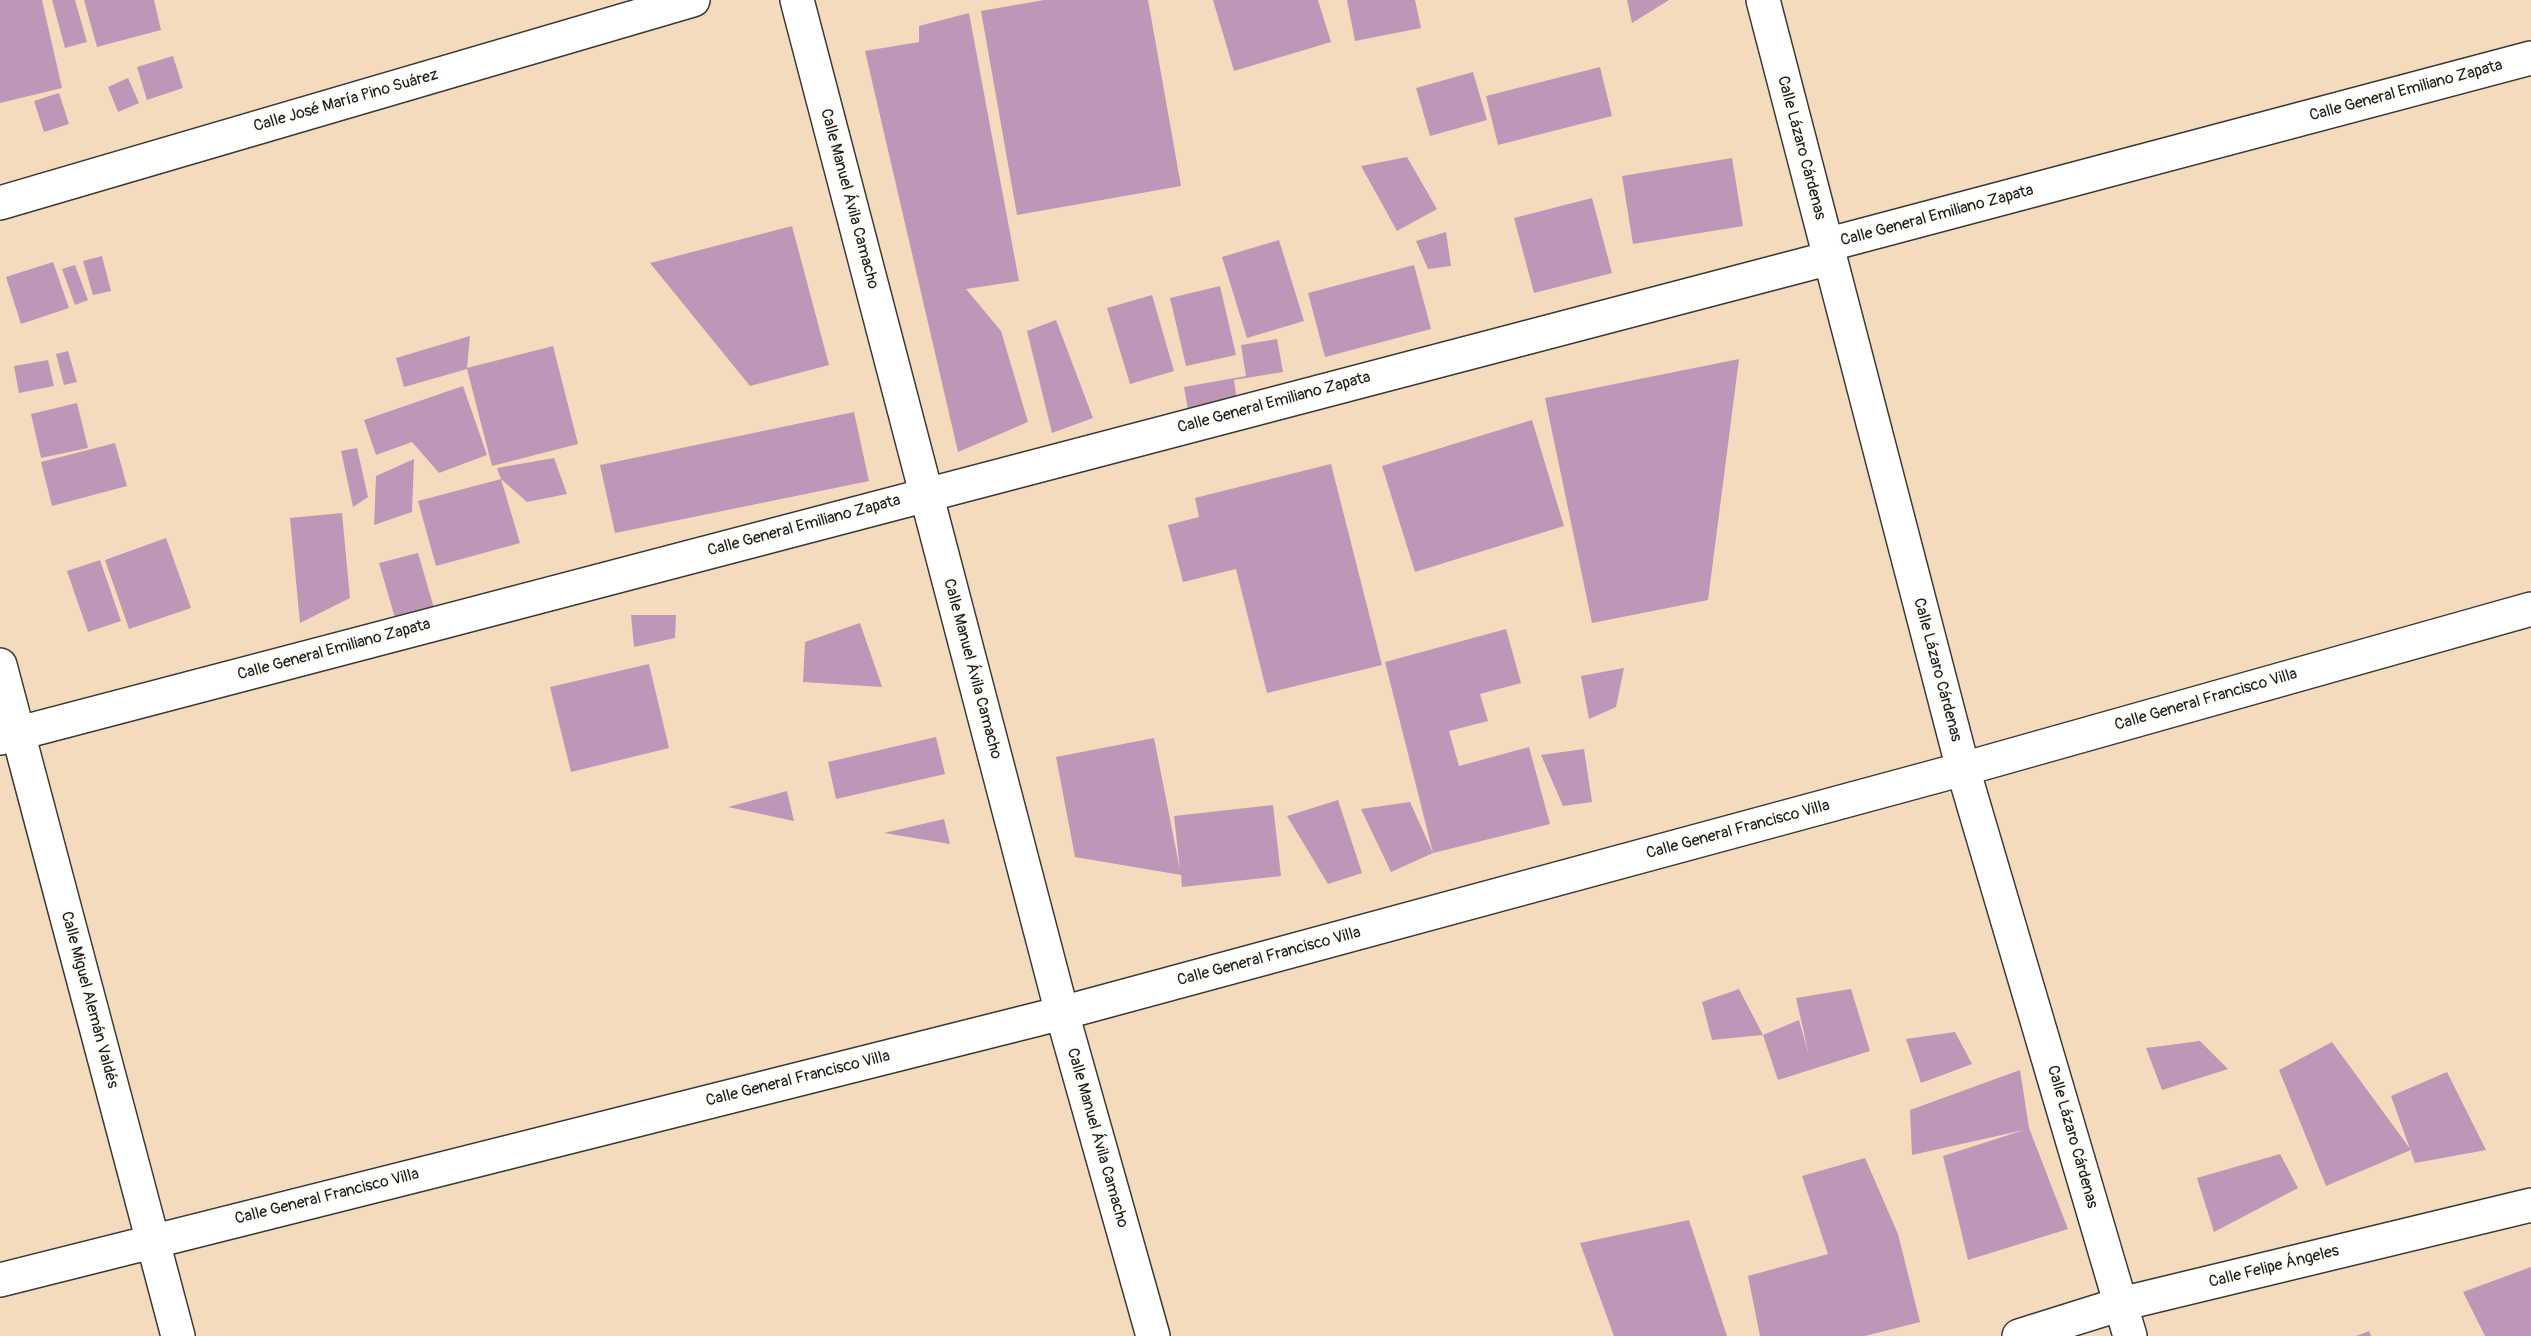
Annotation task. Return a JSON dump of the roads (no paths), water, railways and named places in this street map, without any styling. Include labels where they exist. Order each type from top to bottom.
[{"type":"street","name":"Calle José María Pino Suárez","points":[[0,203],[693,0]]},
{"type":"street","name":"Calle Manuel Ávila Camacho","points":[[797,0],[1062,1013],[1153,1336]]},
{"type":"street","name":"Calle Lázaro Cárdenas","points":[[1763,0],[1963,769],[2130,1336]]},
{"type":"street","name":"Calle General Emiliano Zapata","points":[[9,735],[1830,258],[1826,246],[2531,58]]},
{"type":"street","name":"Calle General Francisco Villa","points":[[0,1280],[1062,1013],[1963,769],[2531,609]]},
{"type":"street","name":"Calle Miguel Alemán Valdés","points":[[0,665],[9,735],[178,1336]]},
{"type":"street","name":"Calle Felipe Ángeles","points":[[2019,1336],[2121,1304],[2531,1205]]}]
